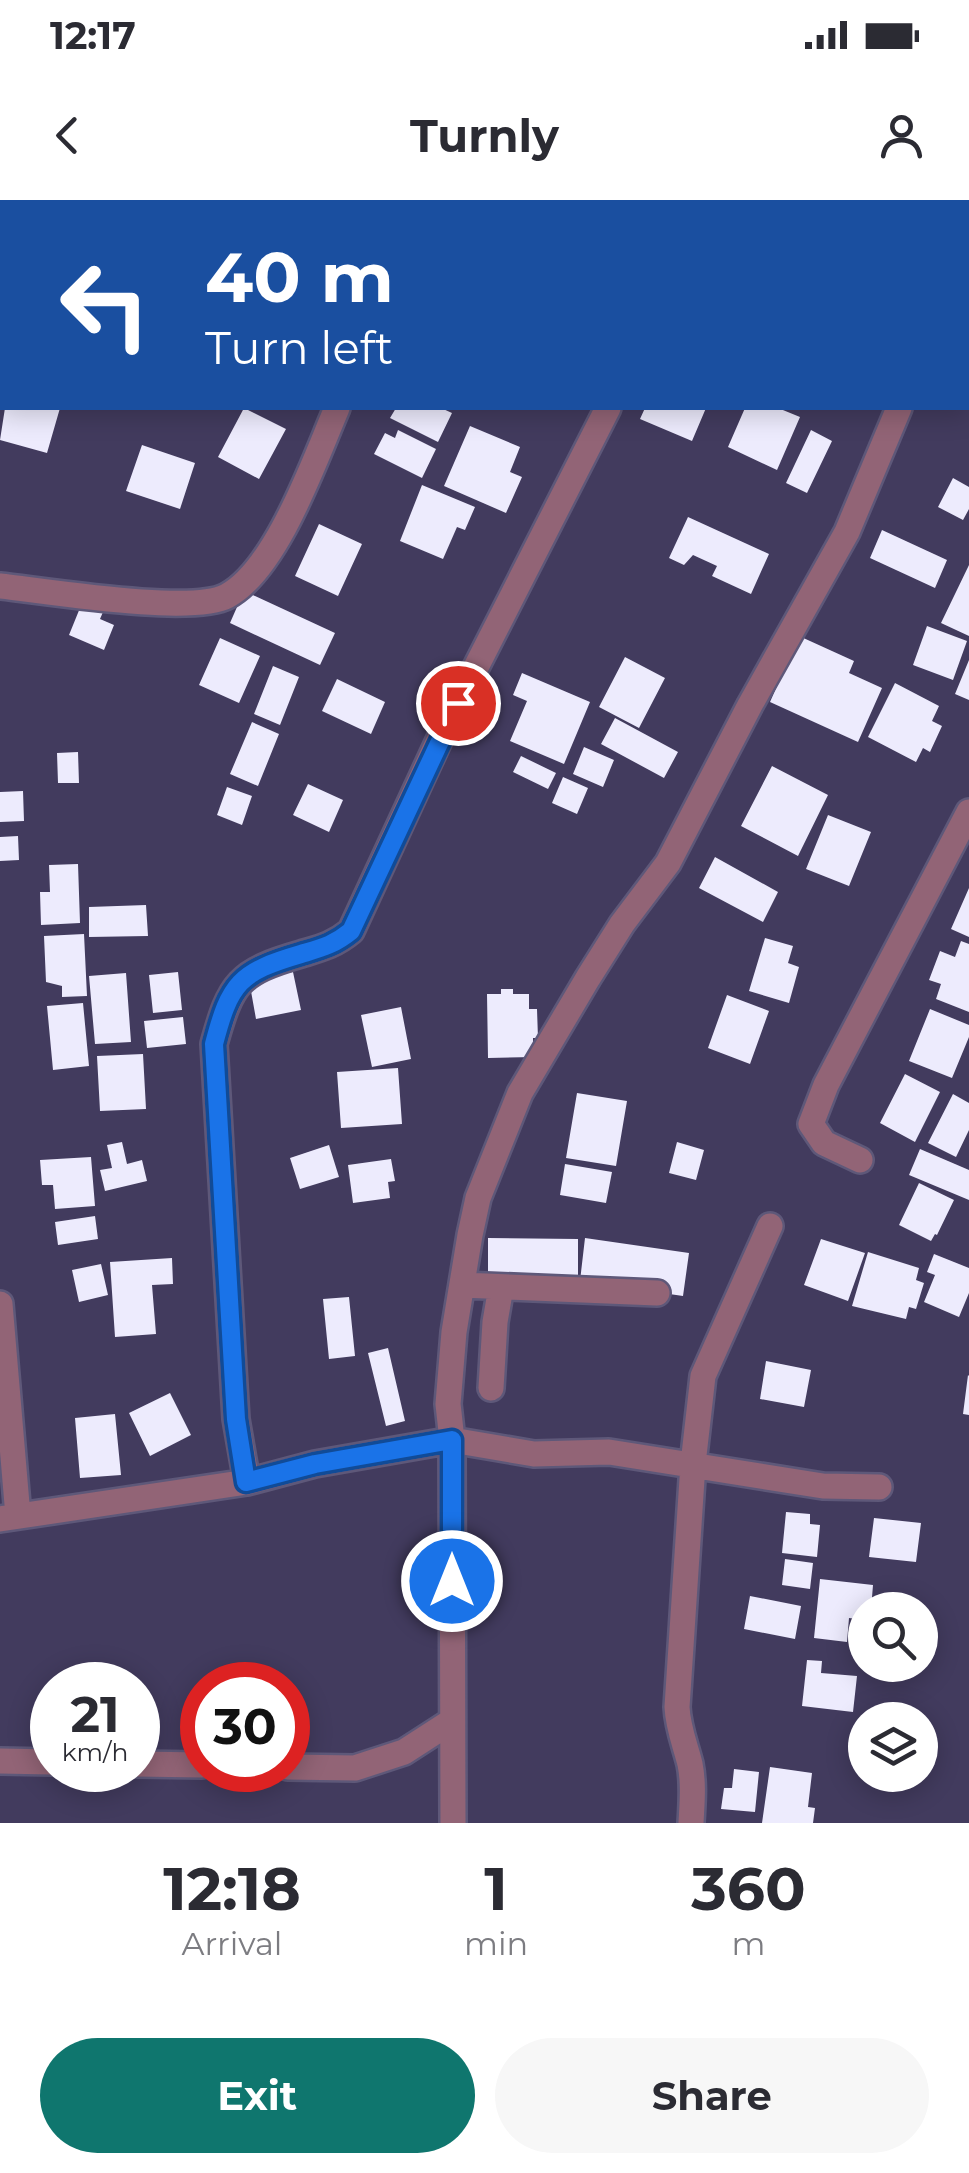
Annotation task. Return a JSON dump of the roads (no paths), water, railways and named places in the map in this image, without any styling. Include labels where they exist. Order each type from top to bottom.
[{"type":"street","points":[[0,586],[187,605],[226,597],[253,573],[291,517],[333,410]]},
{"type":"street","points":[[246,1482],[236,1419],[214,1044],[225,1003],[239,981],[268,964],[334,946],[351,931],[442,734],[602,410]]},
{"type":"street","points":[[453,1823],[452,1440],[448,1404],[462,1285],[478,1198],[520,1093],[582,986],[668,863],[750,705],[847,532],[898,410]]},
{"type":"street","points":[[860,1160],[824,1143],[812,1124],[826,1084],[969,812]]},
{"type":"street","points":[[691,1823],[690,1763],[678,1729],[677,1707],[704,1376],[770,1226]]},
{"type":"street","points":[[462,1285],[657,1293]]},
{"type":"street","points":[[491,1388],[501,1286]]},
{"type":"street","points":[[0,1304],[9,1518],[246,1482],[315,1464],[452,1440],[534,1454],[609,1452],[823,1486],[879,1488]]},
{"type":"street","points":[[310,1767],[355,1768],[404,1752],[452,1721]]},
{"type":"street","points":[[0,1761],[30,1762]]}]
